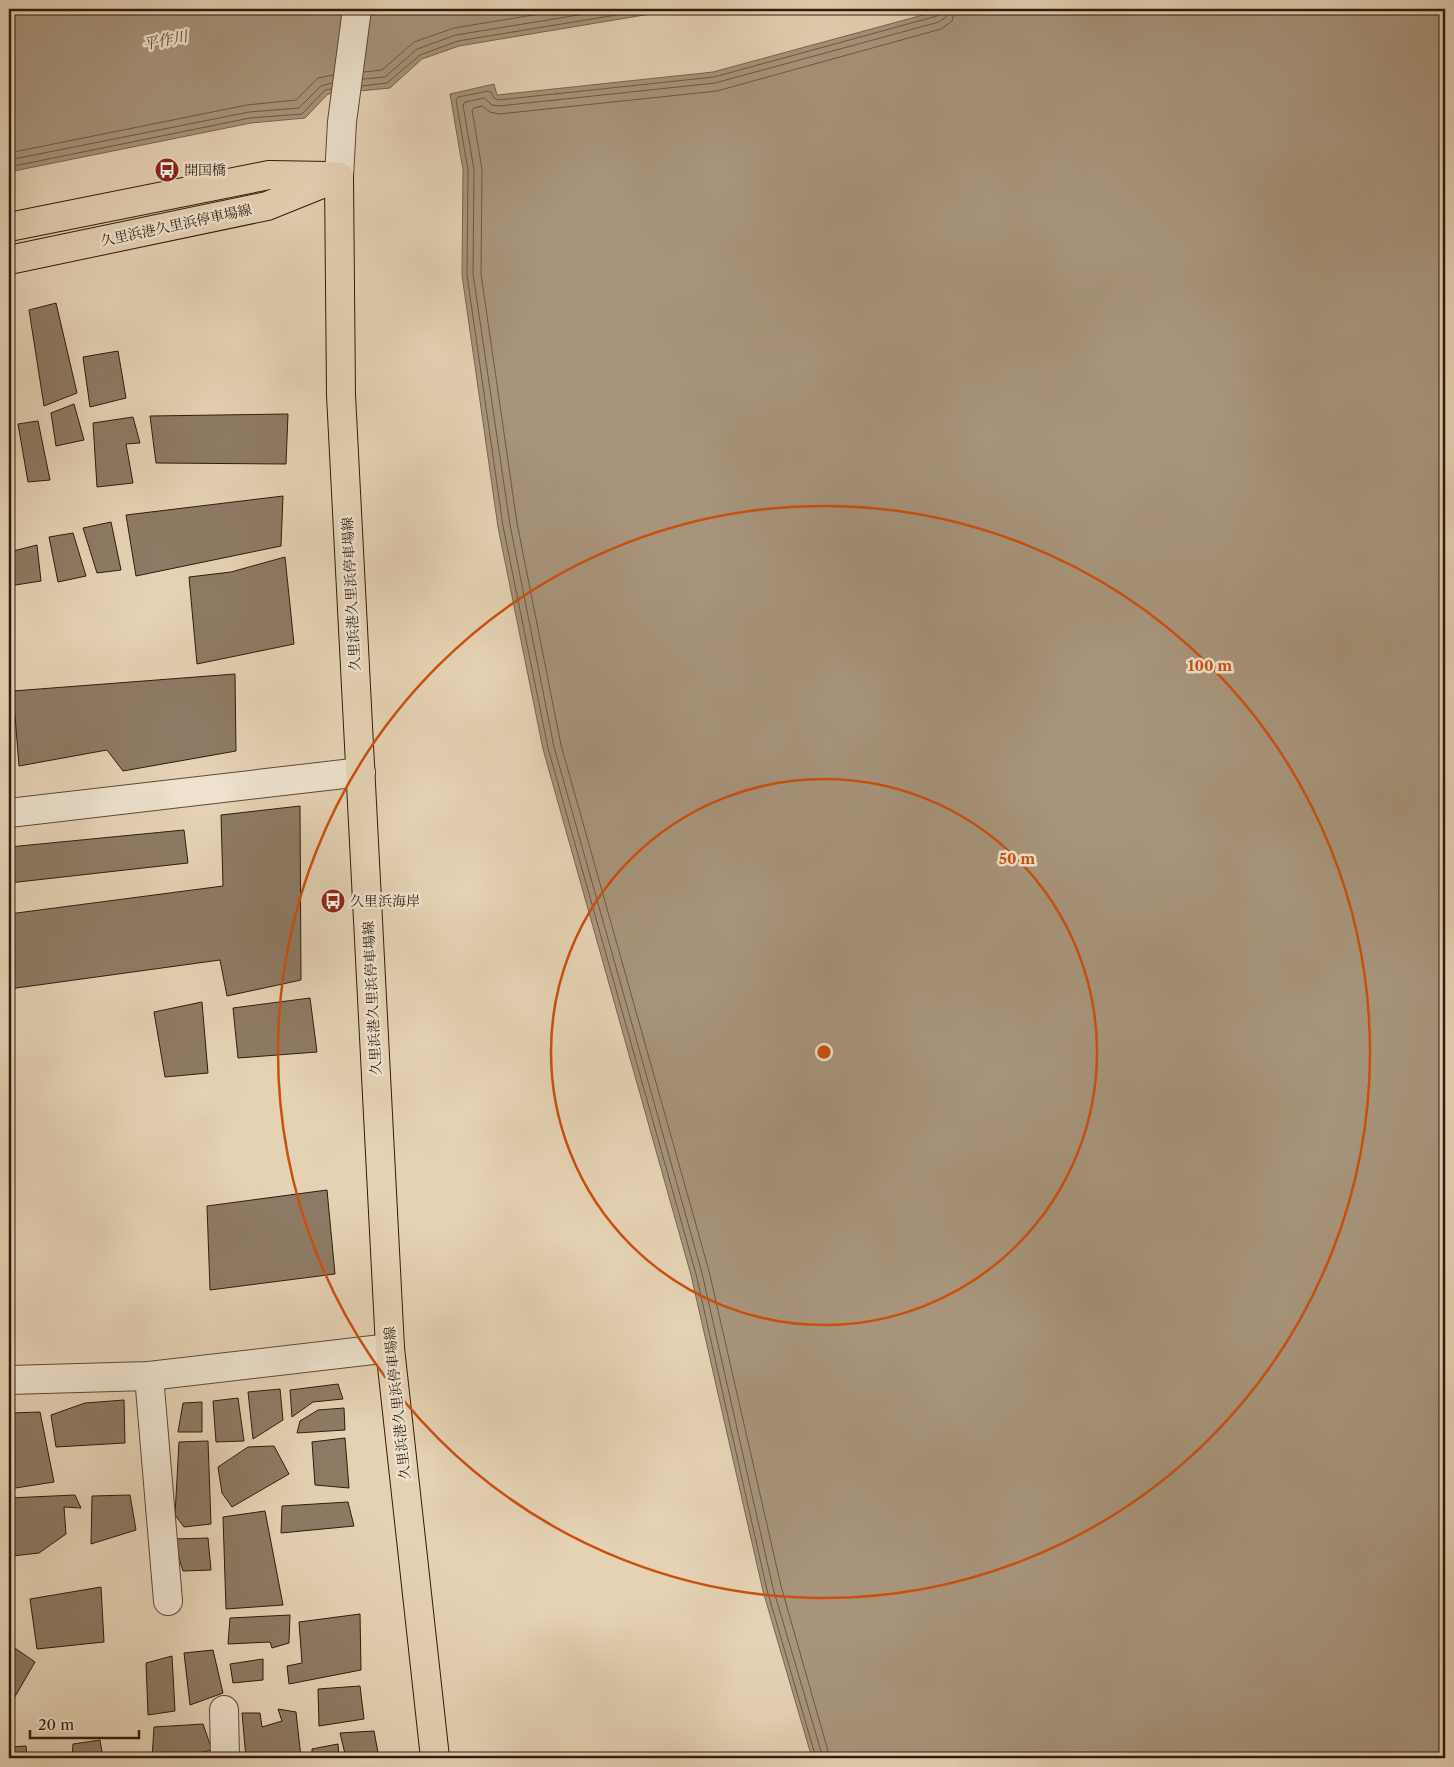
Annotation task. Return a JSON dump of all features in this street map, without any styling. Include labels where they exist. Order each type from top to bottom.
[{"type":"main road","points":[[9,227],[269,175],[339,177]]},
{"type":"main road","name":"久里浜港久里浜停車場線","points":[[9,260],[268,206],[339,177],[341,395],[390,1348],[435,1758]]},
{"type":"street","points":[[339,177],[342,122],[357,9]]},
{"type":"street","points":[[9,813],[361,772]]},
{"type":"street","points":[[9,1380],[149,1376],[390,1348]]},
{"type":"street","points":[[149,1376],[168,1601]]},
{"type":"street","points":[[224,1710],[225,1758]]},
{"type":"water","name":"平作川","points":[[9,9],[680,9],[459,46],[422,59],[390,88],[328,94],[305,118],[251,123],[9,172]]},
{"type":"water","points":[[945,9],[1445,9],[1445,1758],[812,1758],[763,1591],[691,1275],[543,749],[498,527],[462,275],[463,170],[450,94],[494,84],[497,95],[713,72]]},
{"type":"building","points":[[56,303],[77,393],[44,406],[29,310]]},
{"type":"building","points":[[118,351],[126,398],[90,407],[83,357]]},
{"type":"building","points":[[74,404],[84,440],[56,446],[51,413]]},
{"type":"building","points":[[288,414],[286,464],[156,463],[150,416]]},
{"type":"building","points":[[133,417],[140,443],[126,444],[133,483],[97,487],[93,423]]},
{"type":"building","points":[[38,421],[50,480],[28,482],[18,424]]},
{"type":"building","points":[[283,496],[281,546],[136,576],[126,515]]},
{"type":"building","points":[[111,522],[121,570],[97,573],[83,528]]},
{"type":"building","points":[[73,533],[86,576],[58,582],[49,537]]},
{"type":"building","points":[[37,545],[41,581],[9,586],[9,552]]},
{"type":"building","points":[[285,557],[294,644],[197,664],[189,577],[231,572]]},
{"type":"building","points":[[235,674],[236,751],[123,771],[107,750],[19,766],[13,691]]},
{"type":"building","points":[[300,806],[301,980],[227,996],[220,960],[9,989],[9,914],[223,886],[221,815]]},
{"type":"building","points":[[184,830],[188,863],[9,883],[9,847]]},
{"type":"building","points":[[310,998],[317,1052],[238,1058],[233,1008]]},
{"type":"building","points":[[202,1002],[208,1073],[165,1077],[154,1012]]},
{"type":"building","points":[[327,1190],[335,1274],[210,1290],[207,1206]]},
{"type":"building","points":[[338,1384],[343,1399],[313,1402],[292,1417],[290,1390]]},
{"type":"building","points":[[280,1389],[283,1420],[253,1439],[248,1392]]},
{"type":"building","points":[[238,1398],[244,1441],[216,1442],[213,1401]]},
{"type":"building","points":[[124,1400],[125,1443],[56,1447],[51,1415],[85,1403]]},
{"type":"building","points":[[202,1402],[202,1432],[178,1432],[183,1403]]},
{"type":"building","points":[[344,1408],[345,1430],[297,1433],[300,1421],[318,1410]]},
{"type":"building","points":[[40,1412],[54,1482],[9,1489],[9,1413]]},
{"type":"building","points":[[345,1438],[349,1488],[315,1485],[312,1442]]},
{"type":"building","points":[[208,1441],[211,1524],[184,1527],[175,1515],[179,1442]]},
{"type":"building","points":[[274,1446],[289,1474],[232,1507],[222,1493],[218,1467],[248,1447]]},
{"type":"building","points":[[75,1495],[81,1508],[64,1507],[66,1534],[39,1553],[12,1556],[9,1498]]},
{"type":"building","points":[[130,1495],[136,1530],[91,1544],[92,1496]]},
{"type":"building","points":[[348,1502],[354,1526],[281,1533],[282,1506]]},
{"type":"building","points":[[265,1511],[283,1605],[226,1609],[223,1517]]},
{"type":"building","points":[[208,1538],[211,1570],[183,1571],[173,1539]]},
{"type":"building","points":[[101,1587],[104,1642],[37,1649],[30,1599]]},
{"type":"building","points":[[360,1614],[361,1670],[289,1684],[287,1666],[302,1663],[299,1622]]},
{"type":"building","points":[[290,1615],[289,1643],[272,1648],[270,1642],[228,1644],[230,1618]]},
{"type":"building","points":[[9,1644],[35,1662],[9,1707]]},
{"type":"building","points":[[213,1650],[223,1693],[190,1705],[184,1653]]},
{"type":"building","points":[[172,1656],[175,1711],[148,1715],[146,1663]]},
{"type":"building","points":[[263,1659],[263,1680],[233,1683],[230,1664]]},
{"type":"building","points":[[360,1686],[364,1719],[319,1726],[318,1689]]},
{"type":"building","points":[[278,1709],[296,1712],[301,1758],[246,1758],[242,1713],[260,1713],[262,1727],[282,1721]]},
{"type":"building","points":[[203,1724],[212,1750],[176,1758],[152,1758],[154,1727]]},
{"type":"building","points":[[374,1731],[379,1758],[346,1758],[340,1733]]},
{"type":"building","points":[[100,1740],[103,1758],[72,1758],[73,1744]]},
{"type":"building","points":[[338,1744],[339,1758],[312,1758],[312,1749]]},
{"type":"building","points":[[26,1746],[27,1758],[9,1758],[9,1747]]},
{"type":"place","name":"開国橋","points":[[167,170]]},
{"type":"place","name":"久里浜海岸","points":[[333,901]]}]
